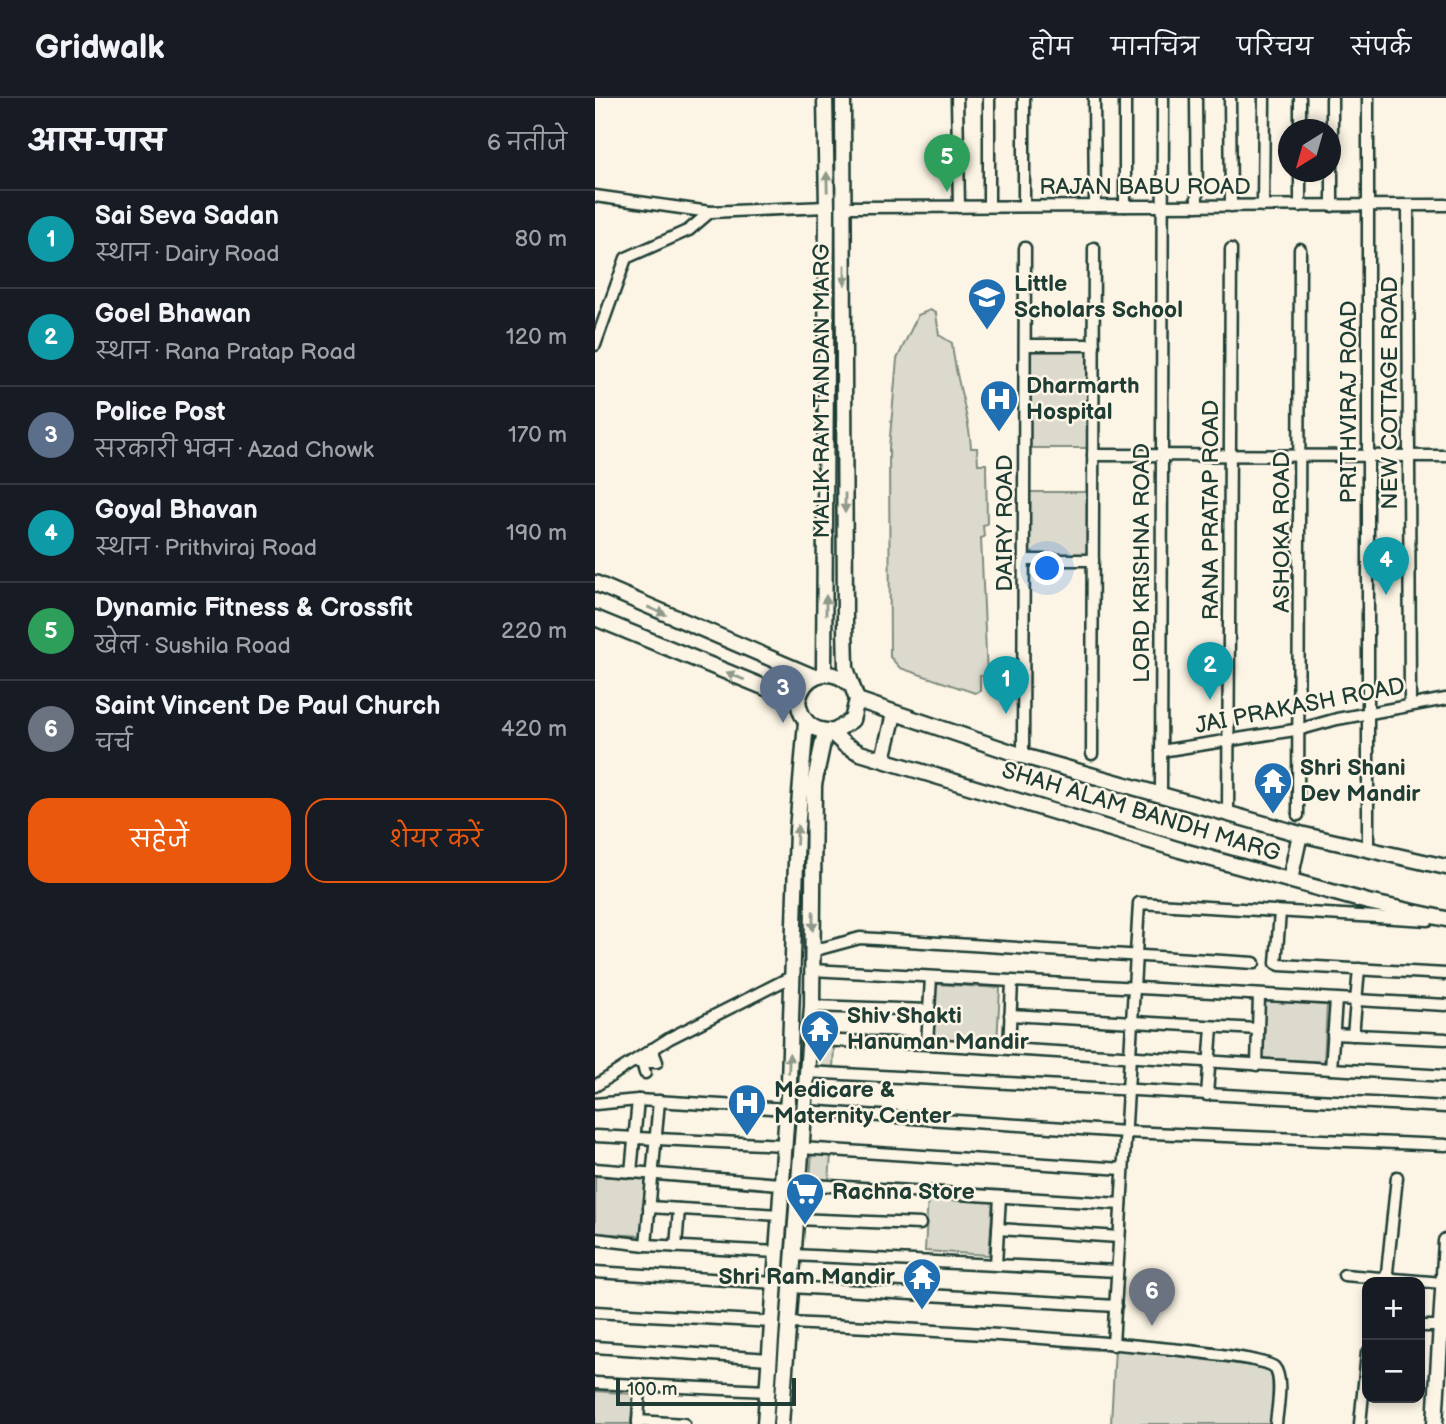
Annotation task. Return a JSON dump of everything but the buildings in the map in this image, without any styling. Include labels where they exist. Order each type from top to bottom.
[{"type":"street","name":"MALIK RAM TANDAN MARG","points":[[819,675],[827,207],[825,98]]},
{"type":"street","name":"MALIK RAM TANDAN MARG","points":[[843,98],[845,625],[849,683]]},
{"type":"street","points":[[957,98],[959,207]]},
{"type":"street","points":[[989,98],[989,206]]},
{"type":"street","points":[[1024,98],[1024,206]]},
{"type":"street","points":[[1094,98],[1095,206]]},
{"type":"street","points":[[1125,98],[1125,206]]},
{"type":"street","name":"LORD KRISHNA ROAD","points":[[1161,794],[1163,98]]},
{"type":"street","points":[[1196,98],[1197,206]]},
{"type":"street","points":[[1230,98],[1231,206]]},
{"type":"street","points":[[1263,206],[1264,98]]},
{"type":"street","points":[[1300,98],[1300,119]]},
{"type":"street","points":[[1332,98],[1332,206]]},
{"type":"street","name":"PRITHVIRAJ ROAD","points":[[1368,98],[1368,850]]},
{"type":"street","points":[[1300,182],[1300,206]]},
{"type":"street","points":[[595,196],[710,212],[845,207]]},
{"type":"street","name":"RAJAN BABU ROAD","points":[[845,207],[1446,205]]},
{"type":"street","name":"NEW COTTAGE ROAD","points":[[1408,206],[1410,705]]},
{"type":"street","points":[[595,345],[626,258],[688,230],[710,212]]},
{"type":"street","name":"DAIRY ROAD","points":[[1023,756],[1025,248]]},
{"type":"street","points":[[1091,754],[1094,248]]},
{"type":"street","name":"RANA PRATAP ROAD","points":[[1228,814],[1231,249]]},
{"type":"street","name":"ASHOKA ROAD","points":[[1299,815],[1300,249]]},
{"type":"street","points":[[1025,345],[1094,345]]},
{"type":"street","points":[[1093,455],[1446,456]]},
{"type":"street","points":[[1024,560],[1093,560]]},
{"type":"street","points":[[595,583],[819,675],[833,674],[849,683],[857,700],[852,720],[845,727],[828,732],[806,722]]},
{"type":"street","points":[[595,618],[798,701]]},
{"type":"street","points":[[781,1424],[781,1322],[775,1283],[787,1109],[797,830],[806,722],[798,701],[806,683],[819,675]]},
{"type":"street","name":"JAI PRAKASH ROAD","points":[[1161,751],[1301,729],[1446,699]]},
{"type":"street","name":"SHAH ALAM BANDH MARG","points":[[857,700],[1023,756],[1300,834],[1446,867]]},
{"type":"street","points":[[883,759],[894,714]]},
{"type":"street","points":[[765,1424],[769,1359],[790,1287],[793,1255],[810,1040],[814,785],[828,732]]},
{"type":"street","name":"SHAH ALAM BANDH MARG","points":[[828,732],[853,750],[1290,880],[1446,920]]},
{"type":"street","points":[[1290,880],[1300,834]]},
{"type":"street","points":[[1352,916],[1362,900]]},
{"type":"street","points":[[1113,1345],[1139,903],[1446,920]]},
{"type":"street","points":[[1280,912],[1276,963],[1446,974]]},
{"type":"street","points":[[812,951],[860,938],[1254,963]]},
{"type":"street","points":[[1353,1035],[1359,969]]},
{"type":"street","points":[[812,970],[1446,1005]]},
{"type":"street","points":[[595,1086],[640,1066],[652,1049],[699,1022],[793,976]]},
{"type":"street","points":[[927,1044],[931,978]]},
{"type":"street","points":[[1009,1049],[1012,982]]},
{"type":"street","points":[[1257,1065],[1259,996]]},
{"type":"street","points":[[1331,1069],[1336,1000]]},
{"type":"street","points":[[811,1006],[929,1010]]},
{"type":"street","points":[[1010,1015],[1258,1030]]},
{"type":"street","points":[[1207,1095],[1212,1027]]},
{"type":"street","points":[[1333,1034],[1446,1040]]},
{"type":"street","points":[[810,1040],[927,1044],[1446,1076]]},
{"type":"street","points":[[807,1072],[1446,1107]]},
{"type":"street","points":[[631,1172],[638,1100]]},
{"type":"street","points":[[646,1245],[659,1101]]},
{"type":"street","points":[[595,1104],[659,1101],[1126,1132],[1446,1145]]},
{"type":"street","points":[[595,1136],[784,1145]]},
{"type":"street","points":[[801,1148],[1123,1168]]},
{"type":"street","points":[[595,1169],[780,1184]]},
{"type":"street","points":[[1386,1277],[1397,1177]]},
{"type":"street","points":[[797,1184],[1121,1204]]},
{"type":"street","points":[[996,1264],[1000,1197]]},
{"type":"street","points":[[649,1208],[779,1215]]},
{"type":"street","points":[[676,1247],[679,1209]]},
{"type":"street","points":[[795,1219],[920,1224]]},
{"type":"street","points":[[998,1229],[1119,1237]]},
{"type":"street","points":[[595,1239],[646,1245],[777,1252]]},
{"type":"street","points":[[1434,1424],[1441,1400],[1446,1241]]},
{"type":"street","points":[[793,1255],[1117,1271]]},
{"type":"street","points":[[595,1272],[775,1283],[790,1287],[1116,1306]]},
{"type":"street","points":[[1344,1275],[1362,1277]]},
{"type":"street","points":[[1425,1285],[1444,1287]]},
{"type":"street","points":[[595,1312],[912,1329],[1113,1345],[1267,1362],[1276,1369],[1278,1378],[1276,1424]]},
{"type":"street","points":[[1425,1326],[1443,1325]]},
{"type":"street","points":[[595,1347],[769,1359]]},
{"type":"street","points":[[595,1383],[767,1391]]},
{"type":"street","points":[[640,1385],[638,1422],[684,1424]]},
{"type":"street","points":[[1360,1424],[1362,1403]]},
{"type":"shaded area","points":[[930,310],[936,313],[939,335],[952,343],[971,448],[977,448],[978,464],[986,464],[987,524],[983,525],[984,537],[981,538],[987,676],[980,676],[980,691],[975,693],[900,668],[890,657],[889,448],[897,359],[918,315]]},
{"type":"shaded area","points":[[1029,349],[1087,350],[1087,448],[1029,448]]},
{"type":"shaded area","points":[[1029,492],[1088,492],[1088,556],[1030,557]]},
{"type":"shaded area","points":[[936,984],[1000,988],[997,1044],[933,1040]]},
{"type":"shaded area","points":[[1263,1001],[1327,1005],[1324,1062],[1259,1058]]},
{"type":"shaded area","points":[[816,1044],[834,1045],[833,1070],[815,1069]]},
{"type":"shaded area","points":[[812,1152],[831,1154],[829,1181],[810,1179]]},
{"type":"shaded area","points":[[595,1176],[647,1179],[644,1236],[595,1233]]},
{"type":"shaded area","points":[[928,1195],[993,1199],[989,1255],[925,1251]]},
{"type":"shaded area","points":[[1115,1348],[1276,1369],[1276,1424],[1111,1424]]},
{"type":"shaded area","points":[[595,1391],[633,1394],[631,1424],[595,1424]]},
{"type":"waterway","points":[[1108,1342],[1109,1308]]},
{"type":"waterway","points":[[1119,1339],[1131,1341]]},
{"type":"waterway","points":[[1064,1347],[1111,1350]]},
{"type":"place","name":"Dynamic Fitness & Crossfit","points":[[947,192]]},
{"type":"place","name":"Little Scholars School","points":[[987,331]]},
{"type":"place","name":"Dharmarth Hospital","points":[[999,433]]},
{"type":"place","name":"Goyal Bhavan","points":[[1386,595]]},
{"type":"place","name":"Goel Bhawan","points":[[1210,700]]},
{"type":"place","name":"Sai Seva Sadan","points":[[1006,714]]},
{"type":"place","name":"Police Post","points":[[783,723]]},
{"type":"place","name":"Shri Shani Dev Mandir","points":[[1273,815]]},
{"type":"place","name":"Shiv Shakti Hanuman Mandir","points":[[820,1063]]},
{"type":"place","name":"Medicare & Maternity Center","points":[[747,1137]]},
{"type":"place","name":"Rachna Store","points":[[805,1226]]},
{"type":"place","name":"Shri Ram Mandir","points":[[922,1311]]},
{"type":"place","name":"Saint Vincent De Paul Church","points":[[1152,1326]]}]
